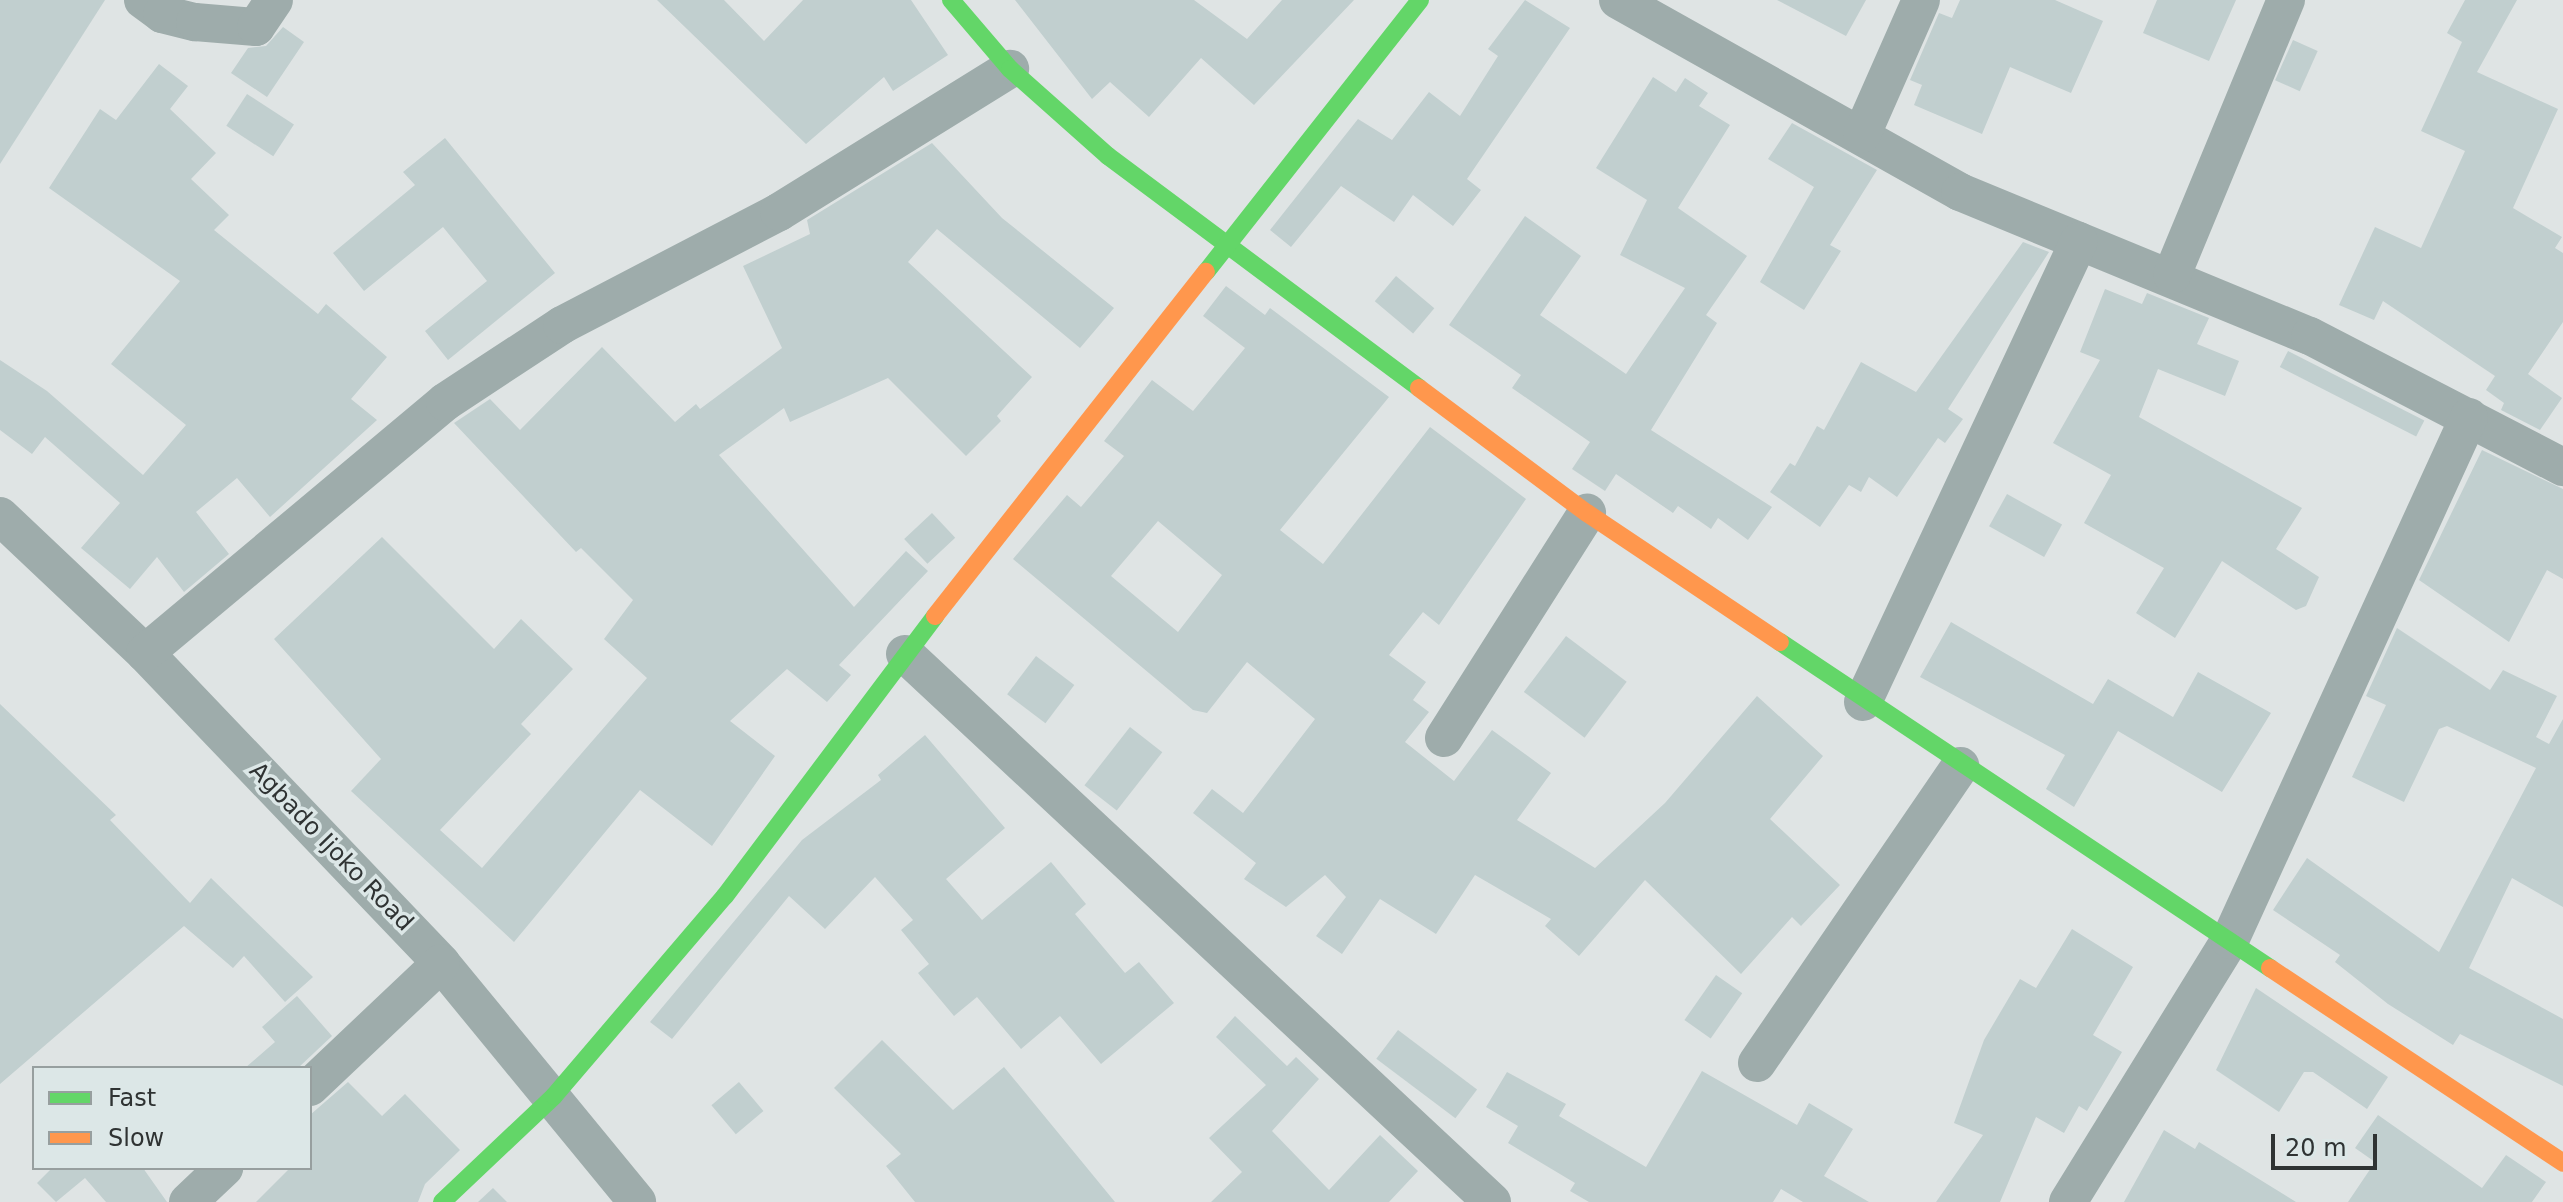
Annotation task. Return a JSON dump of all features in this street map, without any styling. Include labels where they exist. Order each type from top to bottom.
[{"type":"street","points":[[143,0],[173,17],[256,27],[274,0]]},
{"type":"street","points":[[951,0],[1010,69],[1226,251],[1415,378],[1587,513],[1863,702],[2230,940],[2563,1163]]},
{"type":"street","points":[[442,1202],[554,1096],[725,896],[905,654],[1226,251],[1420,0]]},
{"type":"street","points":[[1618,0],[1862,134],[1960,192],[2172,275],[2562,463]]},
{"type":"street","points":[[1862,134],[1921,0]]},
{"type":"street","points":[[2172,275],[2286,0]]},
{"type":"street","points":[[145,653],[445,402],[562,325],[779,212],[1010,69]]},
{"type":"street","points":[[1863,702],[2079,241]]},
{"type":"street","points":[[2068,1202],[2230,940],[2469,417]]},
{"type":"street","points":[[1444,738],[1587,513]]},
{"type":"street","name":"Agbado Ijoko Road","points":[[0,516],[145,653],[441,963],[554,1096],[637,1202]]},
{"type":"street","points":[[905,654],[1492,1202]]},
{"type":"street","points":[[1757,1063],[1960,766]]},
{"type":"street","points":[[312,1085],[441,963]]},
{"type":"street","points":[[188,1202],[222,1170]]},
{"type":"building","points":[[0,0],[105,0],[0,164]]},
{"type":"building","points":[[657,0],[724,0],[764,41],[803,0],[911,0],[948,55],[893,91],[884,77],[806,144]]},
{"type":"building","points":[[1015,0],[1194,0],[1247,39],[1282,0],[1354,0],[1254,105],[1201,58],[1149,117],[1110,82],[1092,99]]},
{"type":"building","points":[[1525,0],[1570,28],[1467,179],[1481,190],[1453,226],[1413,195],[1394,222],[1341,186],[1291,247],[1270,230],[1358,119],[1392,140],[1429,92],[1460,116],[1498,56],[1488,49]]},
{"type":"building","points":[[1777,0],[1866,0],[1846,36]]},
{"type":"building","points":[[1960,0],[2055,0],[2103,21],[2071,93],[2010,67],[1982,134],[1914,105],[1922,85],[1910,80],[1939,13],[1952,18]]},
{"type":"building","points":[[2157,0],[2236,0],[2209,61],[2143,33]]},
{"type":"building","points":[[2465,0],[2517,0],[2477,72],[2558,109],[2513,208],[2562,237],[2555,248],[2563,253],[2563,322],[2528,374],[2562,398],[2540,430],[2501,410],[2504,403],[2486,390],[2495,376],[2383,301],[2374,320],[2339,305],[2375,227],[2421,248],[2465,151],[2421,131],[2462,42],[2447,33]]},
{"type":"building","points":[[283,27],[304,42],[267,97],[231,73],[248,48],[266,46]]},
{"type":"building","points":[[2293,40],[2318,51],[2300,91],[2275,80]]},
{"type":"building","points":[[159,64],[188,86],[170,109],[216,153],[191,179],[229,215],[214,230],[318,314],[326,304],[387,357],[351,399],[377,420],[270,517],[237,478],[196,512],[229,554],[184,592],[157,557],[130,589],[81,548],[120,503],[45,437],[32,454],[0,430],[0,360],[47,391],[143,475],[186,425],[111,364],[180,281],[49,188],[100,109],[116,120]]},
{"type":"building","points":[[1653,77],[1676,92],[1685,78],[1708,93],[1699,106],[1730,125],[1678,208],[1747,256],[1706,315],[1717,323],[1651,430],[1772,507],[1748,540],[1718,518],[1711,529],[1678,506],[1673,513],[1616,474],[1605,491],[1572,469],[1590,442],[1512,388],[1521,375],[1449,325],[1525,216],[1581,256],[1540,315],[1626,374],[1685,288],[1620,255],[1647,200],[1596,168]]},
{"type":"building","points":[[247,94],[294,124],[273,156],[226,126]]},
{"type":"building","points":[[1792,123],[1877,170],[1830,245],[1841,251],[1804,310],[1760,282],[1814,187],[1768,159]]},
{"type":"building","points":[[445,138],[555,273],[448,360],[425,331],[487,281],[443,227],[364,291],[333,253],[415,185],[403,172]]},
{"type":"building","points":[[932,143],[1002,218],[1114,308],[1080,348],[937,229],[908,262],[1032,377],[997,416],[1001,421],[966,456],[888,378],[790,422],[784,408],[719,455],[854,607],[906,551],[928,571],[839,665],[851,675],[827,702],[787,669],[730,721],[775,756],[712,846],[640,790],[514,942],[351,791],[381,759],[274,639],[382,537],[494,649],[521,619],[573,669],[521,724],[531,734],[440,830],[482,868],[647,678],[604,639],[633,600],[581,548],[576,552],[454,423],[490,399],[520,430],[602,347],[675,422],[696,404],[700,409],[782,348],[743,266],[810,234],[807,220]]},
{"type":"building","points":[[2023,242],[2049,252],[1948,409],[1963,419],[1945,443],[1938,438],[1897,497],[1869,477],[1861,492],[1849,485],[1820,527],[1770,492],[1790,463],[1795,466],[1817,426],[1824,430],[1861,362],[1916,392]]},
{"type":"building","points":[[1396,276],[1434,308],[1413,333],[1375,301]]},
{"type":"building","points":[[1226,286],[1265,315],[1270,308],[1389,397],[1280,530],[1323,564],[1430,427],[1526,499],[1439,625],[1423,612],[1389,655],[1426,682],[1413,700],[1429,712],[1405,742],[1454,781],[1492,730],[1551,773],[1517,820],[1595,868],[1665,803],[1757,696],[1823,756],[1770,819],[1840,885],[1801,926],[1792,917],[1741,974],[1645,880],[1579,956],[1545,926],[1551,919],[1475,875],[1436,934],[1380,899],[1342,954],[1316,936],[1346,897],[1325,875],[1286,907],[1244,879],[1256,863],[1193,813],[1212,789],[1243,813],[1315,719],[1247,662],[1207,713],[1193,710],[1013,559],[1067,495],[1081,507],[1124,456],[1104,441],[1152,380],[1193,411],[1245,348],[1203,316]],"holes":[[[1158,521],[1222,575],[1178,632],[1111,576]]]},
{"type":"building","points":[[2105,289],[2142,304],[2147,293],[2209,318],[2197,344],[2239,361],[2225,396],[2158,369],[2139,417],[2302,508],[2276,549],[2319,577],[2306,606],[2296,610],[2222,561],[2175,638],[2136,613],[2164,568],[2084,523],[2111,475],[2053,443],[2100,360],[2080,352]]},
{"type":"building","points":[[2288,351],[2424,420],[2416,436],[2280,367]]},
{"type":"building","points":[[2482,450],[2563,489],[2563,579],[2547,570],[2509,642],[2419,580]]},
{"type":"building","points":[[2007,494],[2062,525],[2044,557],[1989,526]]},
{"type":"building","points":[[932,513],[955,538],[927,564],[904,539]]},
{"type":"building","points":[[1951,622],[2093,704],[2108,679],[2173,717],[2198,672],[2271,713],[2222,792],[2118,731],[2074,807],[2046,789],[2065,755],[1920,677]]},
{"type":"building","points":[[2397,628],[2490,690],[2503,670],[2557,696],[2536,737],[2549,744],[2563,719],[2563,907],[2512,878],[2469,968],[2563,1019],[2563,1086],[2460,1034],[2453,1045],[2388,1004],[2335,962],[2340,955],[2273,910],[2307,858],[2439,952],[2536,768],[2447,726],[2439,729],[2404,802],[2352,777],[2386,705],[2366,696]]},
{"type":"building","points":[[1566,636],[1627,682],[1585,738],[1524,692]]},
{"type":"building","points":[[1036,656],[1074,685],[1045,723],[1007,694]]},
{"type":"building","points":[[0,704],[116,815],[110,820],[190,903],[211,878],[313,977],[285,1002],[244,956],[233,968],[184,926],[0,1084]]},
{"type":"building","points":[[1130,727],[1162,752],[1117,811],[1084,785]]},
{"type":"building","points":[[925,735],[1005,828],[946,879],[982,920],[1051,862],[1086,904],[1075,914],[1125,973],[1139,962],[1174,1003],[1101,1064],[1060,1016],[1021,1049],[977,997],[954,1016],[918,973],[929,964],[901,930],[913,920],[875,877],[825,929],[789,896],[672,1039],[650,1022],[802,840],[881,780],[878,775]]},
{"type":"building","points":[[2072,929],[2133,967],[2093,1035],[2122,1052],[2087,1111],[2079,1106],[2064,1133],[2036,1117],[2000,1202],[1936,1202],[1983,1135],[1954,1123],[1984,1040],[2020,979],[2036,988]]},
{"type":"building","points":[[1716,975],[1742,993],[1711,1038],[1684,1020]]},
{"type":"building","points":[[2256,988],[2388,1077],[2367,1109],[2313,1072],[2304,1072],[2279,1112],[2216,1070]]},
{"type":"building","points":[[297,996],[332,1036],[300,1066],[247,1066],[275,1042],[262,1027]]},
{"type":"building","points":[[1235,1016],[1287,1066],[1296,1057],[1319,1079],[1272,1131],[1329,1190],[1380,1135],[1418,1171],[1389,1202],[1211,1202],[1242,1172],[1209,1138],[1266,1085],[1216,1037]]},
{"type":"building","points":[[1398,1030],[1477,1090],[1455,1118],[1376,1059]]},
{"type":"building","points":[[882,1040],[953,1110],[1004,1067],[1115,1202],[915,1202],[886,1166],[901,1154],[834,1088]]},
{"type":"building","points":[[1702,1071],[1797,1125],[1809,1103],[1853,1129],[1824,1176],[1869,1202],[1803,1202],[1781,1189],[1773,1202],[1589,1202],[1570,1191],[1575,1183],[1508,1143],[1518,1126],[1486,1107],[1507,1072],[1566,1104],[1559,1116],[1646,1167]]},
{"type":"building","points":[[348,1082],[382,1116],[405,1094],[460,1150],[425,1184],[418,1202],[256,1202],[288,1170],[312,1170],[312,1113]]},
{"type":"building","points":[[739,1082],[763,1111],[736,1134],[711,1105]]},
{"type":"building","points":[[2378,1115],[2482,1188],[2506,1155],[2546,1182],[2532,1202],[2348,1202],[2375,1162],[2355,1148]]},
{"type":"building","points":[[2164,1130],[2195,1149],[2199,1142],[2296,1202],[2124,1202]]},
{"type":"building","points":[[50,1170],[144,1170],[167,1202],[106,1202],[85,1178],[56,1202],[37,1183]]},
{"type":"building","points":[[493,1188],[507,1202],[478,1202]]},
{"type":"traffic: fast","points":[[951,0],[1010,69],[1108,156],[1419,388]]},
{"type":"traffic: fast","points":[[1206,272],[1420,0]]},
{"type":"traffic: fast","points":[[442,1202],[554,1096],[725,896],[935,616]]},
{"type":"traffic: fast","points":[[1780,642],[2270,968]]},
{"type":"traffic: slow","points":[[935,616],[1206,272]]},
{"type":"traffic: slow","points":[[1419,388],[1587,513],[1780,642]]},
{"type":"traffic: slow","points":[[2270,968],[2563,1163]]}]
